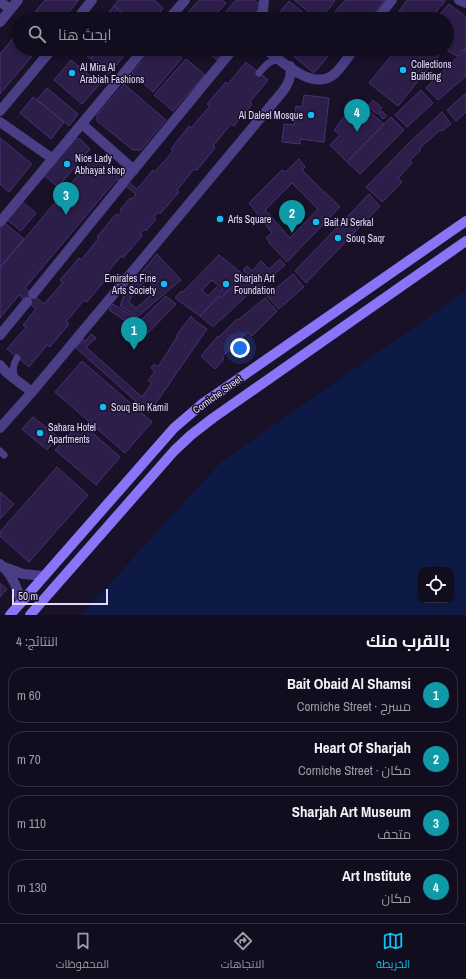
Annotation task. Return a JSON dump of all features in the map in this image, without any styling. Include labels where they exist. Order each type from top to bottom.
[{"type":"main road","name":"Corniche Street","points":[[10,615],[159,443],[190,414],[227,386],[466,221]]},
{"type":"main road","name":"Corniche Street","points":[[30,615],[167,459],[191,435],[213,418],[466,241]]},
{"type":"street","points":[[0,22],[18,0]]},
{"type":"street","points":[[83,12],[92,0]]},
{"type":"street","points":[[175,12],[185,0]]},
{"type":"street","points":[[261,12],[264,0]]},
{"type":"street","points":[[383,12],[392,0]]},
{"type":"street","points":[[460,0],[466,3]]},
{"type":"street","points":[[0,2],[11,9]]},
{"type":"street","points":[[0,111],[46,56]]},
{"type":"street","points":[[0,222],[138,56]]},
{"type":"street","points":[[0,335],[227,56]]},
{"type":"street","points":[[276,56],[311,80],[326,79],[333,75],[348,56]]},
{"type":"street","points":[[0,428],[32,392],[283,91],[290,79],[291,72],[286,63]]},
{"type":"street","points":[[0,122],[53,159]]},
{"type":"street","points":[[82,124],[134,170]]},
{"type":"street","points":[[0,365],[32,392]]},
{"type":"street","points":[[1,565],[23,574],[44,576]]},
{"type":"street","points":[[1,565],[15,583],[21,603]]},
{"type":"lane","points":[[259,73],[267,63],[272,60],[277,59],[286,63]]},
{"type":"lane","points":[[14,378],[12,370],[17,358]]},
{"type":"water","points":[[466,291],[466,615],[81,615],[221,462]]},
{"type":"building","points":[[45,0],[79,0],[69,12],[35,12]]},
{"type":"building","points":[[118,0],[154,0],[163,8],[160,12],[121,12],[114,6]]},
{"type":"building","points":[[199,0],[222,0],[226,3],[218,12],[188,12]]},
{"type":"building","points":[[236,0],[254,0],[262,6],[257,12],[226,12]]},
{"type":"building","points":[[294,0],[335,1],[326,12],[309,12]]},
{"type":"building","points":[[345,0],[385,0],[375,12],[335,12]]},
{"type":"building","points":[[407,0],[445,1],[436,12],[399,11]]},
{"type":"building","points":[[289,1],[302,12],[280,12]]},
{"type":"building","points":[[449,4],[466,17],[466,48],[457,56],[454,54],[454,12],[442,12]]},
{"type":"building","points":[[114,6],[121,12],[109,12]]},
{"type":"building","points":[[12,39],[12,56],[32,56],[0,94],[0,54]]},
{"type":"building","points":[[466,49],[466,76],[438,100],[426,88]]},
{"type":"building","points":[[93,56],[124,56],[109,74],[91,59]]},
{"type":"building","points":[[147,56],[180,56],[182,58],[153,92],[132,73]]},
{"type":"building","points":[[212,56],[220,56],[217,60]]},
{"type":"building","points":[[293,56],[328,56],[314,73]]},
{"type":"building","name":"Collections Building","points":[[391,56],[438,56],[398,106],[369,83]]},
{"type":"building","points":[[186,59],[205,75],[173,111],[154,95]]},
{"type":"building","points":[[71,60],[100,84],[82,104],[54,80]]},
{"type":"building","points":[[246,62],[268,80],[250,102],[252,104],[234,126],[231,124],[213,146],[215,148],[197,170],[194,169],[177,190],[179,192],[160,214],[158,212],[154,217],[156,219],[146,231],[144,229],[140,234],[142,236],[123,258],[121,256],[103,278],[105,280],[87,302],[84,300],[66,322],[69,324],[50,347],[47,345],[29,367],[7,349],[26,327],[23,325],[36,309],[19,295],[0,318],[0,268],[96,154],[137,189],[153,170],[155,172],[173,151],[171,149],[189,126],[191,128],[210,106],[207,104],[226,82],[228,84]],"holes":[[[117,179],[136,194],[132,199],[130,198],[120,210],[122,211],[118,216],[116,214],[81,260],[79,258],[60,280],[63,282],[44,304],[25,288]]]},
{"type":"building","points":[[124,84],[166,120],[141,150],[133,150],[97,121],[97,115]]},
{"type":"building","points":[[47,88],[78,114],[69,126],[37,100]]},
{"type":"building","points":[[421,90],[433,103],[407,127],[395,115]]},
{"type":"building","points":[[466,93],[466,112],[456,121],[447,110]]},
{"type":"building","name":"Al Daleel Mosque","points":[[304,95],[329,98],[324,142],[300,139],[300,144],[282,142],[284,124],[294,125],[296,106],[302,107]]},
{"type":"building","points":[[33,97],[64,122],[51,139],[20,113]]},
{"type":"building","points":[[373,100],[382,108],[377,114],[368,106]]},
{"type":"building","points":[[357,101],[384,124],[347,162],[330,145],[340,135],[334,130]]},
{"type":"building","points":[[382,111],[387,116],[383,119],[379,114]]},
{"type":"building","name":"Souq Saqr","points":[[442,112],[451,124],[442,131],[440,130],[419,149],[421,150],[410,160],[412,163],[398,178],[402,182],[382,202],[366,187]]},
{"type":"building","points":[[391,117],[404,130],[360,174],[347,162]]},
{"type":"building","points":[[0,138],[32,164],[9,192],[0,184]]},
{"type":"building","points":[[75,139],[80,139],[90,149],[58,187],[44,175]]},
{"type":"building","name":"Bait Al Serkal","points":[[299,159],[305,167],[302,170],[340,207],[287,262],[269,243],[270,242],[266,238],[272,233],[249,203],[282,170],[285,172]],"holes":[[[292,183],[318,209],[290,238],[265,210]]]},
{"type":"building","name":"Souq Saqr","points":[[369,194],[380,206],[306,283],[295,271]]},
{"type":"building","points":[[21,201],[36,213],[21,231],[6,219]]},
{"type":"building","points":[[2,221],[24,239],[0,267],[0,224]]},
{"type":"building","name":"Emirates Fine Arts Society","points":[[157,254],[181,280],[137,317],[120,306],[125,292]],"holes":[[[150,275],[154,279],[150,282],[156,291],[136,308],[129,302],[133,294]]]},
{"type":"building","name":"Sharjah Art Foundation","points":[[219,255],[244,275],[221,298],[219,296],[200,316],[175,298],[181,291],[183,292]],"holes":[[[212,280],[222,289],[220,291],[217,287],[208,296],[202,290]]]},
{"type":"building","points":[[280,259],[285,265],[259,287],[243,270],[247,266],[252,271],[261,261],[269,269]]},
{"type":"building","points":[[293,274],[304,287],[279,309],[267,296]]},
{"type":"building","points":[[244,275],[256,287],[213,327],[200,316],[219,296],[221,298]]},
{"type":"building","points":[[166,296],[176,304],[147,334],[137,324],[135,327],[109,310],[113,304],[140,321]]},
{"type":"building","points":[[265,298],[277,311],[252,336],[247,332],[222,357],[224,359],[215,369],[201,356],[218,336],[219,337],[237,319],[238,320]]},
{"type":"building","points":[[191,316],[195,321],[207,329],[149,413],[76,348],[83,339],[86,341],[91,334],[96,338],[86,347],[142,397],[152,383],[148,381],[155,371],[151,368],[154,364],[158,367],[177,337],[176,336]]},
{"type":"building","name":"Souq Bin Kamil","points":[[82,361],[152,422],[125,453],[55,392]]},
{"type":"building","name":"Sahara Hotel Apartments","points":[[33,417],[58,437],[47,450],[22,429]]},
{"type":"building","points":[[80,422],[120,457],[96,485],[55,450]]},
{"type":"building","points":[[57,467],[88,495],[29,562],[0,536],[0,532]]},
{"type":"building","points":[[0,492],[14,504],[0,519]]},
{"type":"building","points":[[0,583],[7,589],[0,597]]},
{"type":"place","name":"Collections Building","points":[[403,70]]},
{"type":"place","name":"Al Mira Al Arabiah Fashions","points":[[72,73]]},
{"type":"place","name":"Al Daleel Mosque","points":[[311,115]]},
{"type":"place","name":"Art Institute","points":[[357,132]]},
{"type":"place","name":"Nice Lady Abhayat shop","points":[[67,164]]},
{"type":"place","name":"Sharjah Art Museum","points":[[66,215]]},
{"type":"place","name":"Arts Square","points":[[220,219]]},
{"type":"place","name":"Bait Al Serkal","points":[[316,222]]},
{"type":"place","name":"Heart Of Sharjah","points":[[292,233]]},
{"type":"place","name":"Souq Saqr","points":[[338,238]]},
{"type":"place","name":"Emirates Fine Arts Society","points":[[164,284]]},
{"type":"place","name":"Sharjah Art Foundation","points":[[226,284]]},
{"type":"place","name":"Bait Obaid Al Shamsi","points":[[134,350]]},
{"type":"place","name":"Souq Bin Kamil","points":[[103,407]]},
{"type":"place","name":"Sahara Hotel Apartments","points":[[40,433]]}]
